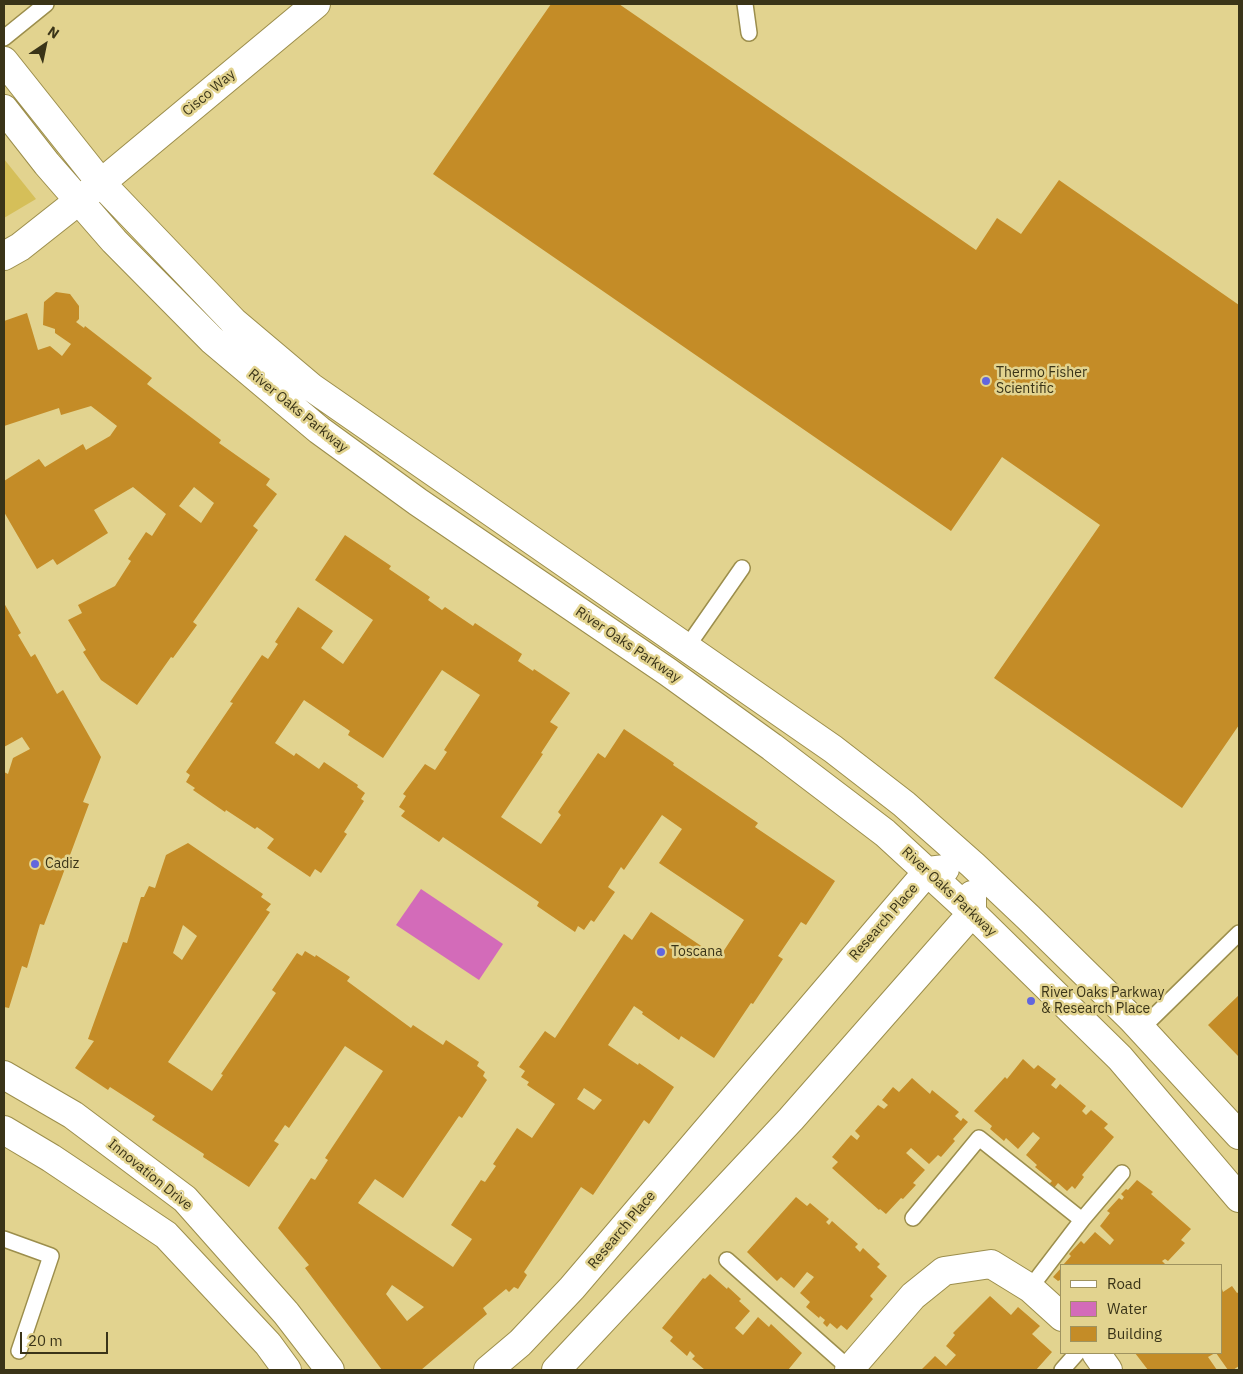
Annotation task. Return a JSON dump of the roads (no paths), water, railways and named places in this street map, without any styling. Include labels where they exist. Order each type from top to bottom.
[{"type":"street","name":"Cisco Way","points":[[4,256],[20,247],[79,201],[316,4]]},
{"type":"street","name":"River Oaks Parkway","points":[[4,61],[101,183],[234,322],[311,387],[833,749],[904,804],[1034,922],[1141,1028],[1239,1135]]},
{"type":"street","name":"River Oaks Parkway","points":[[4,109],[114,241],[212,340],[319,430],[418,502],[668,672],[885,833],[972,913],[1120,1058],[1239,1198]]},
{"type":"street","points":[[418,502],[437,474]]},
{"type":"street","points":[[668,672],[687,647]]},
{"type":"street","points":[[556,1370],[791,1119],[972,913],[973,866]]},
{"type":"street","name":"Research Place","points":[[488,1370],[520,1343],[572,1288],[928,871],[973,866]]},
{"type":"street","name":"Innovation Drive","points":[[4,1075],[73,1114],[185,1199],[286,1313],[330,1370]]},
{"type":"street","points":[[4,1130],[51,1158],[166,1235],[268,1344],[287,1370]]},
{"type":"street","points":[[849,1369],[913,1296],[944,1271],[991,1264],[1030,1288],[1060,1315]]},
{"type":"street","points":[[1097,1354],[1108,1370]]},
{"type":"lane","points":[[4,38],[46,4]]},
{"type":"lane","points":[[745,4],[749,33]]},
{"type":"lane","points":[[687,647],[742,568]]},
{"type":"lane","points":[[1141,1028],[1239,933]]},
{"type":"lane","points":[[913,1218],[979,1138],[1082,1220]]},
{"type":"lane","points":[[1030,1288],[1082,1220],[1122,1174]]},
{"type":"lane","points":[[4,1239],[51,1256],[19,1351]]},
{"type":"lane","points":[[727,1260],[849,1369]]},
{"type":"lane","points":[[1062,1370],[1076,1354]]},
{"type":"water","points":[[421,889],[503,944],[479,980],[396,925]]},
{"type":"place","name":"Thermo Fisher Scientific","points":[[986,381]]},
{"type":"place","name":"Cadiz","points":[[35,864]]},
{"type":"place","name":"Toscana","points":[[661,952]]},
{"type":"place","name":"River Oaks Parkway & Research Place","points":[[1031,1001]]}]
